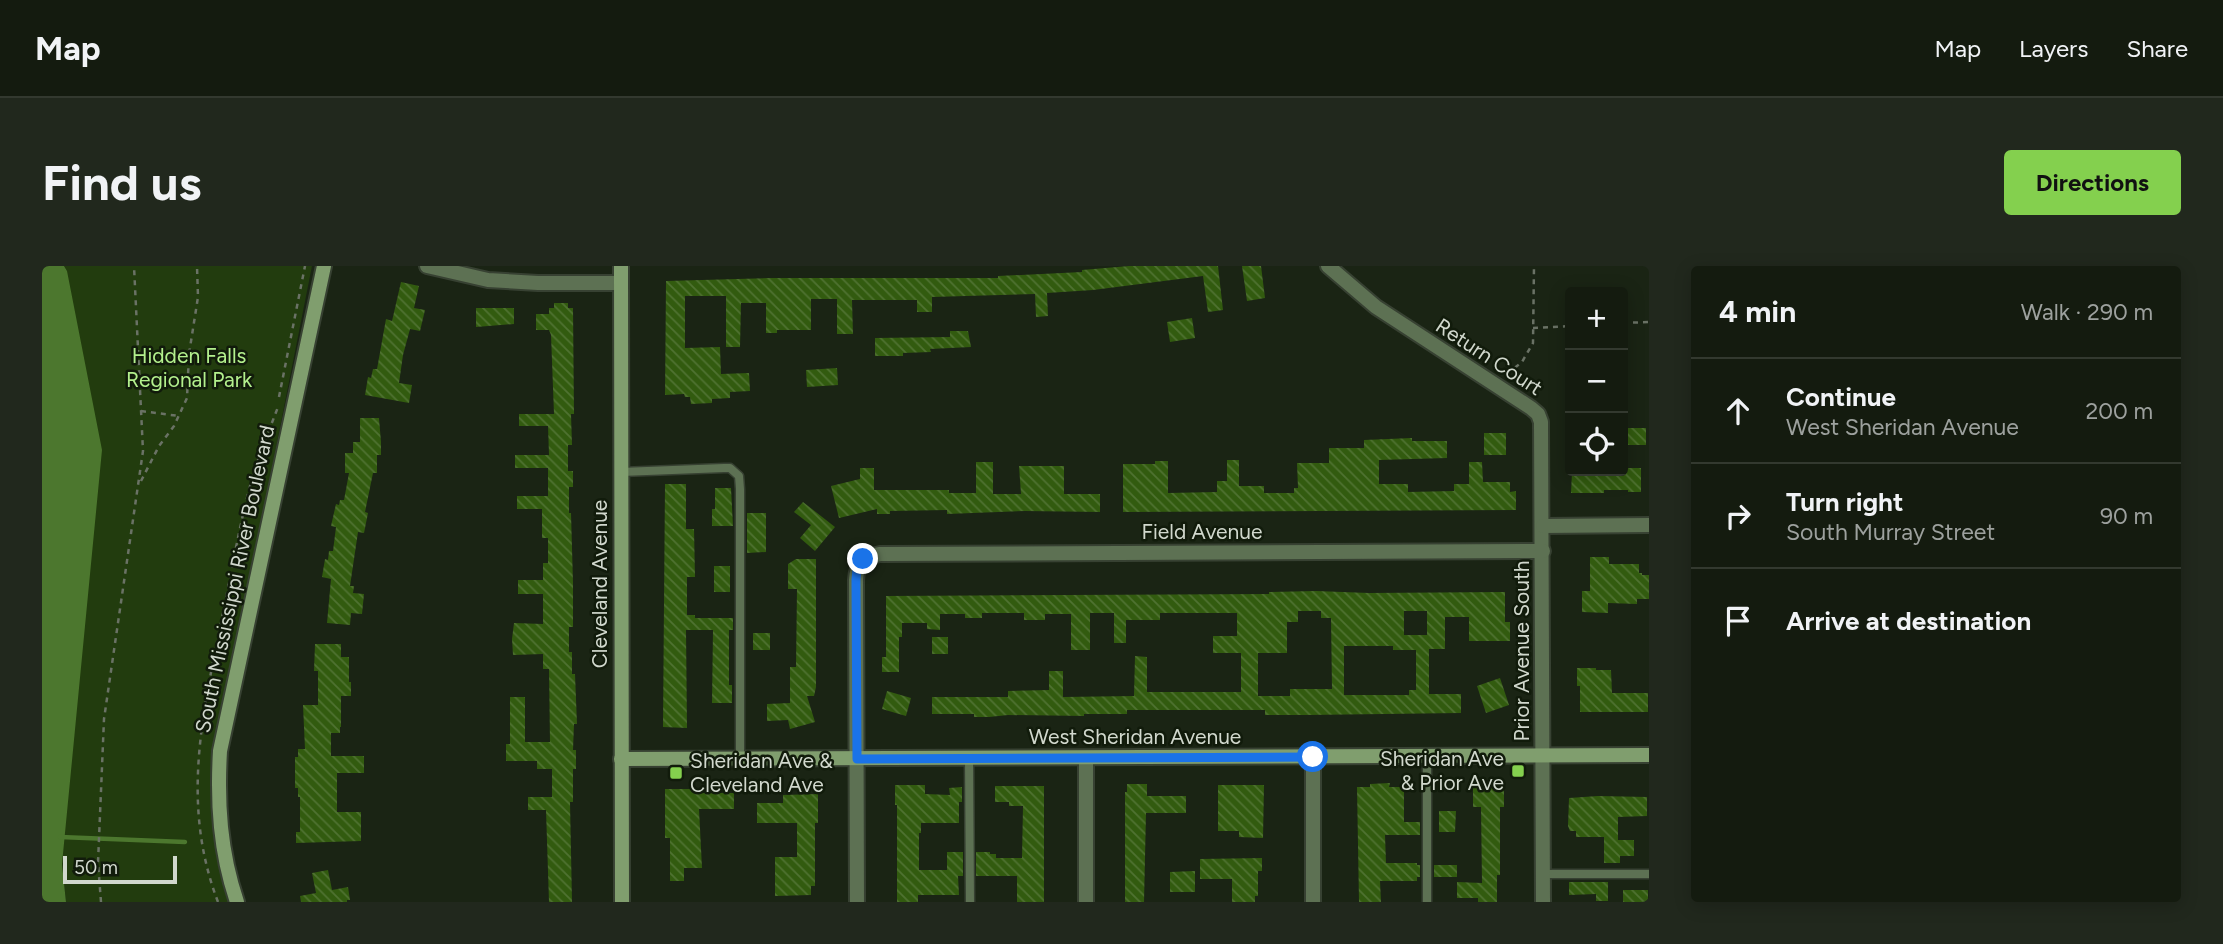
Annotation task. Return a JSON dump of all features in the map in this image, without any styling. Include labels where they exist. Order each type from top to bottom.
[{"type":"street","name":"South Mississippi River Boulevard","points":[[237,902],[222,847],[218,795],[220,751],[324,266]]},
{"type":"street","points":[[428,266],[488,280],[621,283]]},
{"type":"street","name":"Cleveland Avenue","points":[[621,266],[622,902]]},
{"type":"street","name":"Return Court","points":[[1328,266],[1376,307],[1492,380],[1538,414],[1541,422],[1543,526]]},
{"type":"street","points":[[1543,526],[1649,525]]},
{"type":"street","name":"Prior Avenue South","points":[[1543,526],[1543,902]]},
{"type":"street","name":"Field Avenue","points":[[857,759],[856,580],[857,569],[863,559],[874,555],[1543,551]]},
{"type":"street","name":"West Sheridan Avenue","points":[[621,759],[1649,755]]},
{"type":"street","points":[[1313,757],[1313,902]]},
{"type":"street","points":[[1086,758],[1086,902]]},
{"type":"street","points":[[857,759],[857,902]]},
{"type":"lane","points":[[621,472],[730,468],[739,476],[740,759]]},
{"type":"lane","points":[[1427,757],[1427,902]]},
{"type":"lane","points":[[969,758],[970,902]]},
{"type":"lane","points":[[1543,874],[1649,874]]},
{"type":"path","points":[[101,902],[98,863],[104,719],[143,451],[134,266]]},
{"type":"path","points":[[139,484],[159,446],[174,426],[187,398],[189,354],[198,297],[197,266]]},
{"type":"path","points":[[218,902],[208,877],[201,845],[197,787],[201,730],[239,536],[254,473],[278,406],[305,266]]},
{"type":"path","points":[[1492,380],[1504,376],[1522,362],[1533,343],[1534,266]]},
{"type":"path","points":[[1628,323],[1649,322]]},
{"type":"path","points":[[1534,328],[1565,326]]},
{"type":"path","points":[[141,411],[179,416]]},
{"type":"green space","name":"Hidden Falls Regional Park","points":[[64,266],[312,266],[215,738],[214,822],[222,881],[229,902],[66,902],[62,864],[67,271]]},
{"type":"shaded area","points":[[42,266],[64,266],[67,271],[102,450],[62,864],[66,902],[42,902]]},
{"type":"building","points":[[1129,266],[1218,266],[1223,310],[1208,312],[1203,276],[1047,293],[1048,316],[1036,317],[1035,294],[932,297],[932,312],[917,312],[917,300],[852,300],[853,334],[837,334],[837,299],[811,299],[811,330],[777,330],[777,333],[766,333],[766,303],[741,303],[740,347],[726,347],[726,296],[685,296],[685,348],[720,347],[721,374],[749,373],[750,391],[730,392],[730,398],[712,399],[712,403],[691,404],[690,397],[685,397],[684,394],[665,395],[666,281],[998,278]]},
{"type":"building","points":[[1242,266],[1261,266],[1265,298],[1247,301]]},
{"type":"building","points":[[401,282],[419,286],[414,308],[425,310],[420,331],[410,329],[403,355],[399,383],[412,385],[409,403],[365,395],[368,377],[371,378],[373,369],[377,369],[386,319],[392,321]]},
{"type":"building","points":[[554,303],[568,303],[568,308],[573,308],[574,414],[571,414],[572,445],[568,445],[568,471],[573,471],[573,487],[569,487],[573,627],[569,627],[569,652],[572,652],[572,674],[575,674],[577,724],[574,724],[573,750],[576,750],[576,769],[573,769],[573,802],[570,802],[572,902],[549,902],[546,810],[528,810],[528,797],[552,797],[552,769],[537,769],[537,761],[506,761],[506,744],[510,744],[510,697],[525,697],[525,742],[550,742],[549,669],[543,669],[543,654],[513,655],[512,639],[514,623],[543,624],[543,594],[518,594],[518,580],[543,580],[543,563],[548,563],[548,538],[542,538],[542,509],[517,509],[517,496],[548,496],[548,468],[515,468],[515,455],[549,455],[548,426],[519,426],[519,414],[554,414],[551,335],[549,330],[536,330],[536,314],[549,314],[549,308],[554,308]]},
{"type":"building","points":[[476,308],[514,308],[514,324],[476,327]]},
{"type":"building","points":[[1192,318],[1195,338],[1170,342],[1167,322]]},
{"type":"building","points":[[950,331],[968,331],[971,347],[930,349],[931,352],[903,353],[903,356],[875,356],[875,338],[950,337]]},
{"type":"building","points":[[837,368],[838,385],[807,387],[806,370]]},
{"type":"building","points":[[360,418],[379,418],[381,442],[381,455],[377,455],[377,473],[373,473],[365,512],[368,513],[364,533],[358,532],[350,586],[354,586],[353,593],[364,594],[362,614],[351,613],[350,625],[327,623],[331,579],[322,577],[325,559],[328,560],[329,551],[333,551],[336,527],[331,526],[336,504],[339,505],[340,500],[344,500],[349,473],[345,473],[345,453],[353,453],[353,442],[360,442]]},
{"type":"building","points":[[1628,428],[1646,428],[1646,445],[1628,445]]},
{"type":"building","points":[[1484,433],[1506,433],[1506,455],[1484,455]]},
{"type":"building","points":[[1412,438],[1412,441],[1447,441],[1447,458],[1379,460],[1379,484],[1408,484],[1408,492],[1454,491],[1454,484],[1469,484],[1469,462],[1482,462],[1483,482],[1510,482],[1510,492],[1516,491],[1516,510],[1123,512],[1123,464],[1155,464],[1155,461],[1168,461],[1168,493],[1217,492],[1217,481],[1227,481],[1227,460],[1239,460],[1239,486],[1264,486],[1264,493],[1294,493],[1294,488],[1298,488],[1297,463],[1329,463],[1329,448],[1364,448],[1364,440]]},
{"type":"building","points":[[976,462],[993,462],[993,494],[1021,494],[1019,466],[1064,466],[1064,494],[1100,494],[1100,512],[947,514],[947,510],[890,511],[890,514],[877,514],[877,509],[839,518],[831,486],[860,479],[860,468],[874,468],[874,490],[949,490],[949,493],[976,493]]},
{"type":"building","points":[[1628,468],[1641,468],[1641,492],[1604,490],[1604,493],[1571,493],[1572,476],[1628,476]]},
{"type":"building","points":[[665,484],[686,484],[686,529],[694,529],[695,577],[687,577],[687,615],[695,615],[695,618],[733,618],[733,630],[729,630],[729,685],[732,685],[732,703],[712,703],[713,630],[686,630],[687,728],[663,727]]},
{"type":"building","points":[[715,488],[731,488],[733,526],[712,526]]},
{"type":"building","points":[[803,502],[835,527],[815,551],[800,538],[811,525],[794,512]]},
{"type":"building","points":[[747,513],[766,513],[766,552],[747,553]]},
{"type":"building","points":[[1590,557],[1609,557],[1609,564],[1639,564],[1639,573],[1649,575],[1649,599],[1637,599],[1637,604],[1608,603],[1608,613],[1582,612],[1582,591],[1590,591]]},
{"type":"building","points":[[796,559],[816,559],[816,687],[814,696],[807,696],[815,722],[790,729],[788,720],[767,721],[767,704],[790,703],[790,667],[796,667],[797,589],[788,589],[788,564]]},
{"type":"building","points":[[714,566],[730,566],[730,592],[714,592]]},
{"type":"building","points":[[1505,592],[1505,622],[1510,622],[1510,641],[1469,641],[1469,617],[1445,617],[1445,649],[1429,649],[1429,694],[1461,694],[1461,713],[1265,715],[1265,710],[1127,710],[1127,714],[1084,716],[974,717],[974,714],[932,714],[932,697],[1008,697],[1008,691],[1049,690],[1049,671],[1063,671],[1063,697],[1134,696],[1135,656],[1147,657],[1147,692],[1241,692],[1241,653],[1213,653],[1213,636],[1237,636],[1237,613],[1160,613],[1160,620],[1126,620],[1126,643],[1114,643],[1114,613],[1090,613],[1090,650],[1071,650],[1071,614],[1045,614],[1045,620],[1024,620],[1024,613],[982,613],[982,618],[965,618],[965,614],[940,614],[940,630],[927,629],[927,623],[902,623],[902,637],[899,637],[899,672],[882,672],[882,657],[886,657],[886,596]],"holes":[[[1298,611],[1321,611],[1321,618],[1331,618],[1332,689],[1290,689],[1290,696],[1258,696],[1258,653],[1287,653],[1287,622],[1298,622]],[[1404,611],[1427,611],[1427,635],[1404,635]],[[1344,646],[1393,646],[1393,650],[1416,650],[1416,690],[1409,690],[1409,695],[1344,695]]]},
{"type":"building","points":[[753,633],[770,633],[770,650],[753,650]]},
{"type":"building","points":[[932,637],[948,637],[948,654],[932,654]]},
{"type":"building","points":[[315,644],[341,644],[341,657],[349,657],[351,696],[341,696],[340,733],[331,733],[331,756],[364,756],[364,773],[337,773],[337,812],[361,812],[361,841],[296,843],[296,832],[300,832],[300,797],[298,788],[295,788],[295,757],[298,757],[298,749],[305,749],[303,705],[318,705],[318,671],[314,671]]},
{"type":"building","points":[[1577,668],[1611,670],[1612,693],[1648,693],[1648,712],[1580,712]]},
{"type":"building","points":[[1500,678],[1509,705],[1486,713],[1477,686]]},
{"type":"building","points":[[887,691],[911,698],[906,716],[882,709]]},
{"type":"building","points":[[1390,783],[1389,787],[1404,787],[1404,822],[1420,822],[1420,835],[1385,835],[1386,863],[1417,863],[1420,865],[1420,877],[1417,877],[1417,881],[1380,881],[1381,902],[1359,902],[1357,787]]},
{"type":"building","points":[[1127,784],[1147,784],[1147,796],[1186,796],[1186,813],[1146,813],[1144,902],[1125,902]]},
{"type":"building","points":[[1473,784],[1504,784],[1504,807],[1500,807],[1500,875],[1497,875],[1497,902],[1457,898],[1457,882],[1482,883],[1481,807],[1473,807]]},
{"type":"building","points":[[895,785],[925,785],[925,794],[950,795],[949,788],[962,787],[959,823],[921,823],[919,833],[919,870],[947,870],[947,852],[963,852],[963,876],[958,876],[959,895],[918,895],[918,902],[897,902]]},
{"type":"building","points":[[1218,785],[1264,785],[1263,838],[1239,837],[1239,831],[1218,831]]},
{"type":"building","points":[[995,786],[1044,786],[1044,902],[1017,902],[1017,876],[976,876],[976,852],[990,852],[996,854],[996,858],[1022,858],[1023,806],[995,802]]},
{"type":"building","points":[[665,789],[734,793],[734,809],[699,809],[702,868],[684,868],[684,881],[670,881],[670,838],[665,838]]},
{"type":"building","points":[[818,794],[815,886],[811,886],[811,895],[775,896],[775,857],[797,857],[797,823],[757,823],[757,803],[783,803],[783,795]]},
{"type":"building","points":[[1647,797],[1647,816],[1618,817],[1618,840],[1634,840],[1634,856],[1620,856],[1620,863],[1604,863],[1604,837],[1576,837],[1576,831],[1570,831],[1568,826],[1569,798]]},
{"type":"building","points":[[1439,811],[1456,811],[1455,832],[1439,832]]},
{"type":"building","points":[[1262,858],[1255,902],[1232,902],[1232,879],[1200,879],[1200,859]]},
{"type":"building","points":[[1434,865],[1457,865],[1457,877],[1434,877]]},
{"type":"building","points":[[328,870],[332,890],[348,887],[350,900],[301,902],[300,896],[316,893],[312,873]]},
{"type":"building","points":[[1195,871],[1195,892],[1170,892],[1170,872]]},
{"type":"building","points":[[1569,882],[1608,882],[1608,901],[1596,901],[1596,894],[1569,895]]},
{"type":"building","points":[[1623,890],[1648,890],[1648,902],[1623,902]]},
{"type":"waterway","points":[[60,837],[185,842]]},
{"type":"place","name":"Sheridan Ave & Prior Ave","points":[[1518,771]]},
{"type":"place","name":"Sheridan Ave & Cleveland Ave","points":[[676,773]]},
{"type":"route","points":[[863,559],[858,565],[856,580],[857,759],[1313,757]]}]
